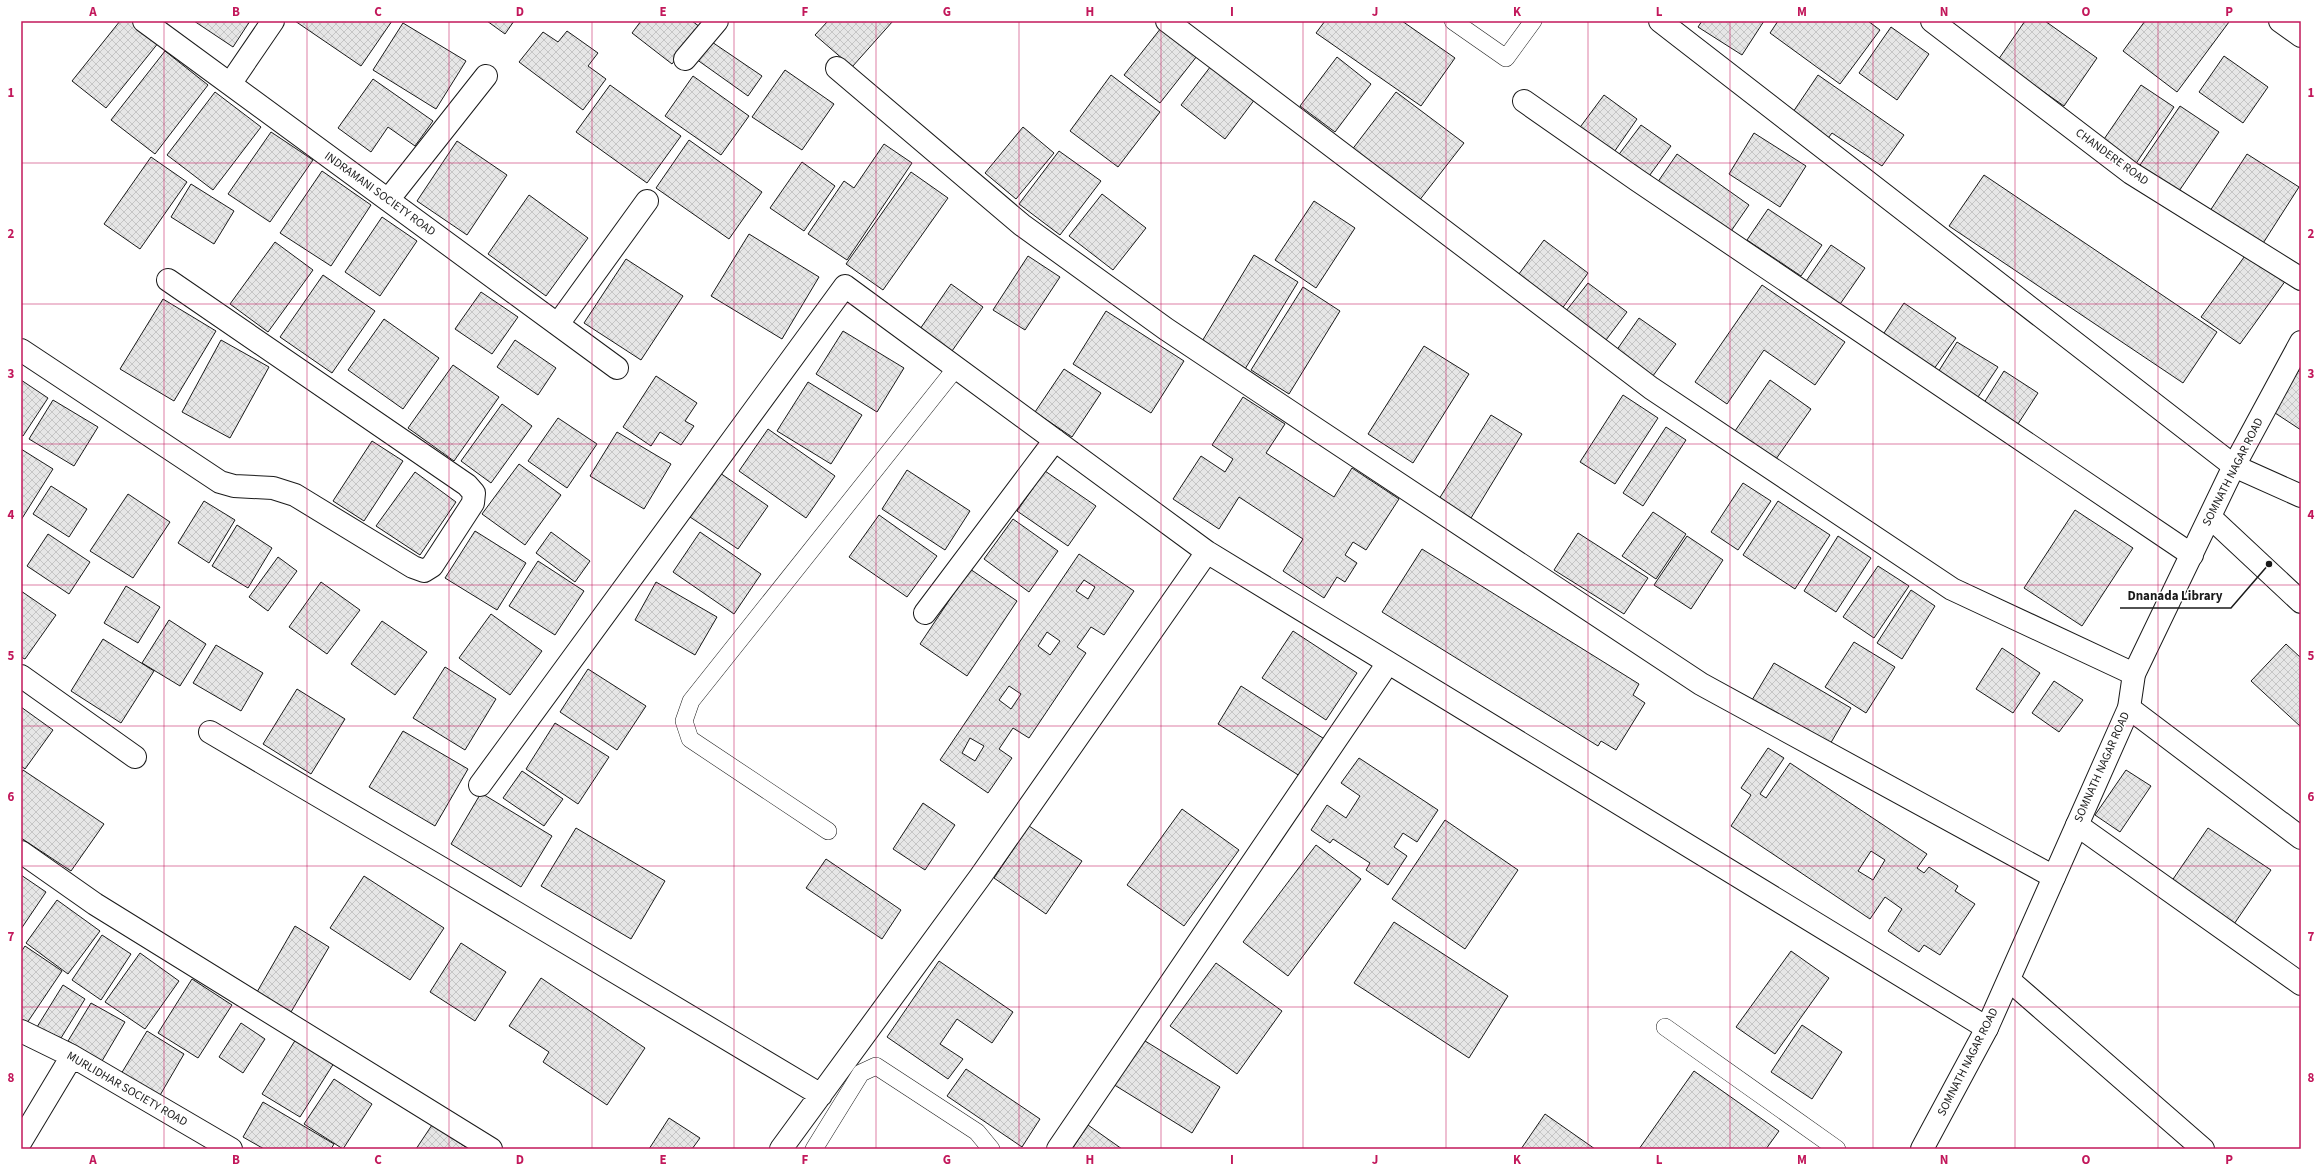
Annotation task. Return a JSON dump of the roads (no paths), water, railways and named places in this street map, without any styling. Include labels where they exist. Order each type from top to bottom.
[{"type":"street","name":"INDRAMANI SOCIETY ROAD","points":[[144,21],[617,368]]},
{"type":"street","points":[[230,84],[273,21]]},
{"type":"street","points":[[685,59],[717,21]]},
{"type":"street","points":[[1166,21],[1657,393],[1952,589],[2134,674]]},
{"type":"street","points":[[1660,21],[2234,466],[2301,496]]},
{"type":"street","name":"CHANDERE ROAD","points":[[1932,21],[2131,173],[2301,279]]},
{"type":"street","points":[[2280,21],[2301,36]]},
{"type":"street","points":[[837,68],[1022,225],[1166,329],[1325,435],[1701,684],[2054,877]]},
{"type":"street","points":[[388,200],[486,76]]},
{"type":"street","points":[[1524,101],[1637,180],[2192,555]]},
{"type":"street","points":[[558,324],[647,201]]},
{"type":"street","points":[[21,350],[220,482],[234,486],[273,488],[295,495],[413,567],[424,571],[432,566],[473,503],[474,493],[467,485],[168,280]]},
{"type":"street","points":[[480,785],[845,286],[1207,552],[1988,1028]]},
{"type":"street","name":"SOMNATH NAGAR ROAD","points":[[1922,1149],[1988,1028],[2129,708],[2134,674],[2234,466],[2301,342]]},
{"type":"street","points":[[925,613],[1055,440]]},
{"type":"street","points":[[2210,517],[2301,602]]},
{"type":"street","points":[[780,1149],[975,884],[1207,552]]},
{"type":"street","points":[[1058,1149],[1388,663]]},
{"type":"street","points":[[21,676],[135,757]]},
{"type":"street","points":[[2129,708],[2301,838]]},
{"type":"street","points":[[210,732],[821,1095]]},
{"type":"street","points":[[2077,825],[2301,984]]},
{"type":"street","points":[[21,852],[95,904],[491,1149]]},
{"type":"street","points":[[2009,980],[2203,1149]]},
{"type":"street","name":"MURLIDHAR SOCIETY ROAD","points":[[21,1030],[72,1056],[231,1149]]},
{"type":"street","points":[[21,1140],[72,1056]]},
{"type":"lane","points":[[1453,21],[1506,58],[1534,21]]},
{"type":"lane","points":[[828,831],[690,739],[684,722],[691,701],[956,368]]},
{"type":"lane","points":[[1665,1027],[1837,1149]]},
{"type":"lane","points":[[814,1149],[862,1073],[876,1066],[977,1132],[991,1149]]},
{"type":"place","name":"Dnanada Library","points":[[2269,564]]}]
